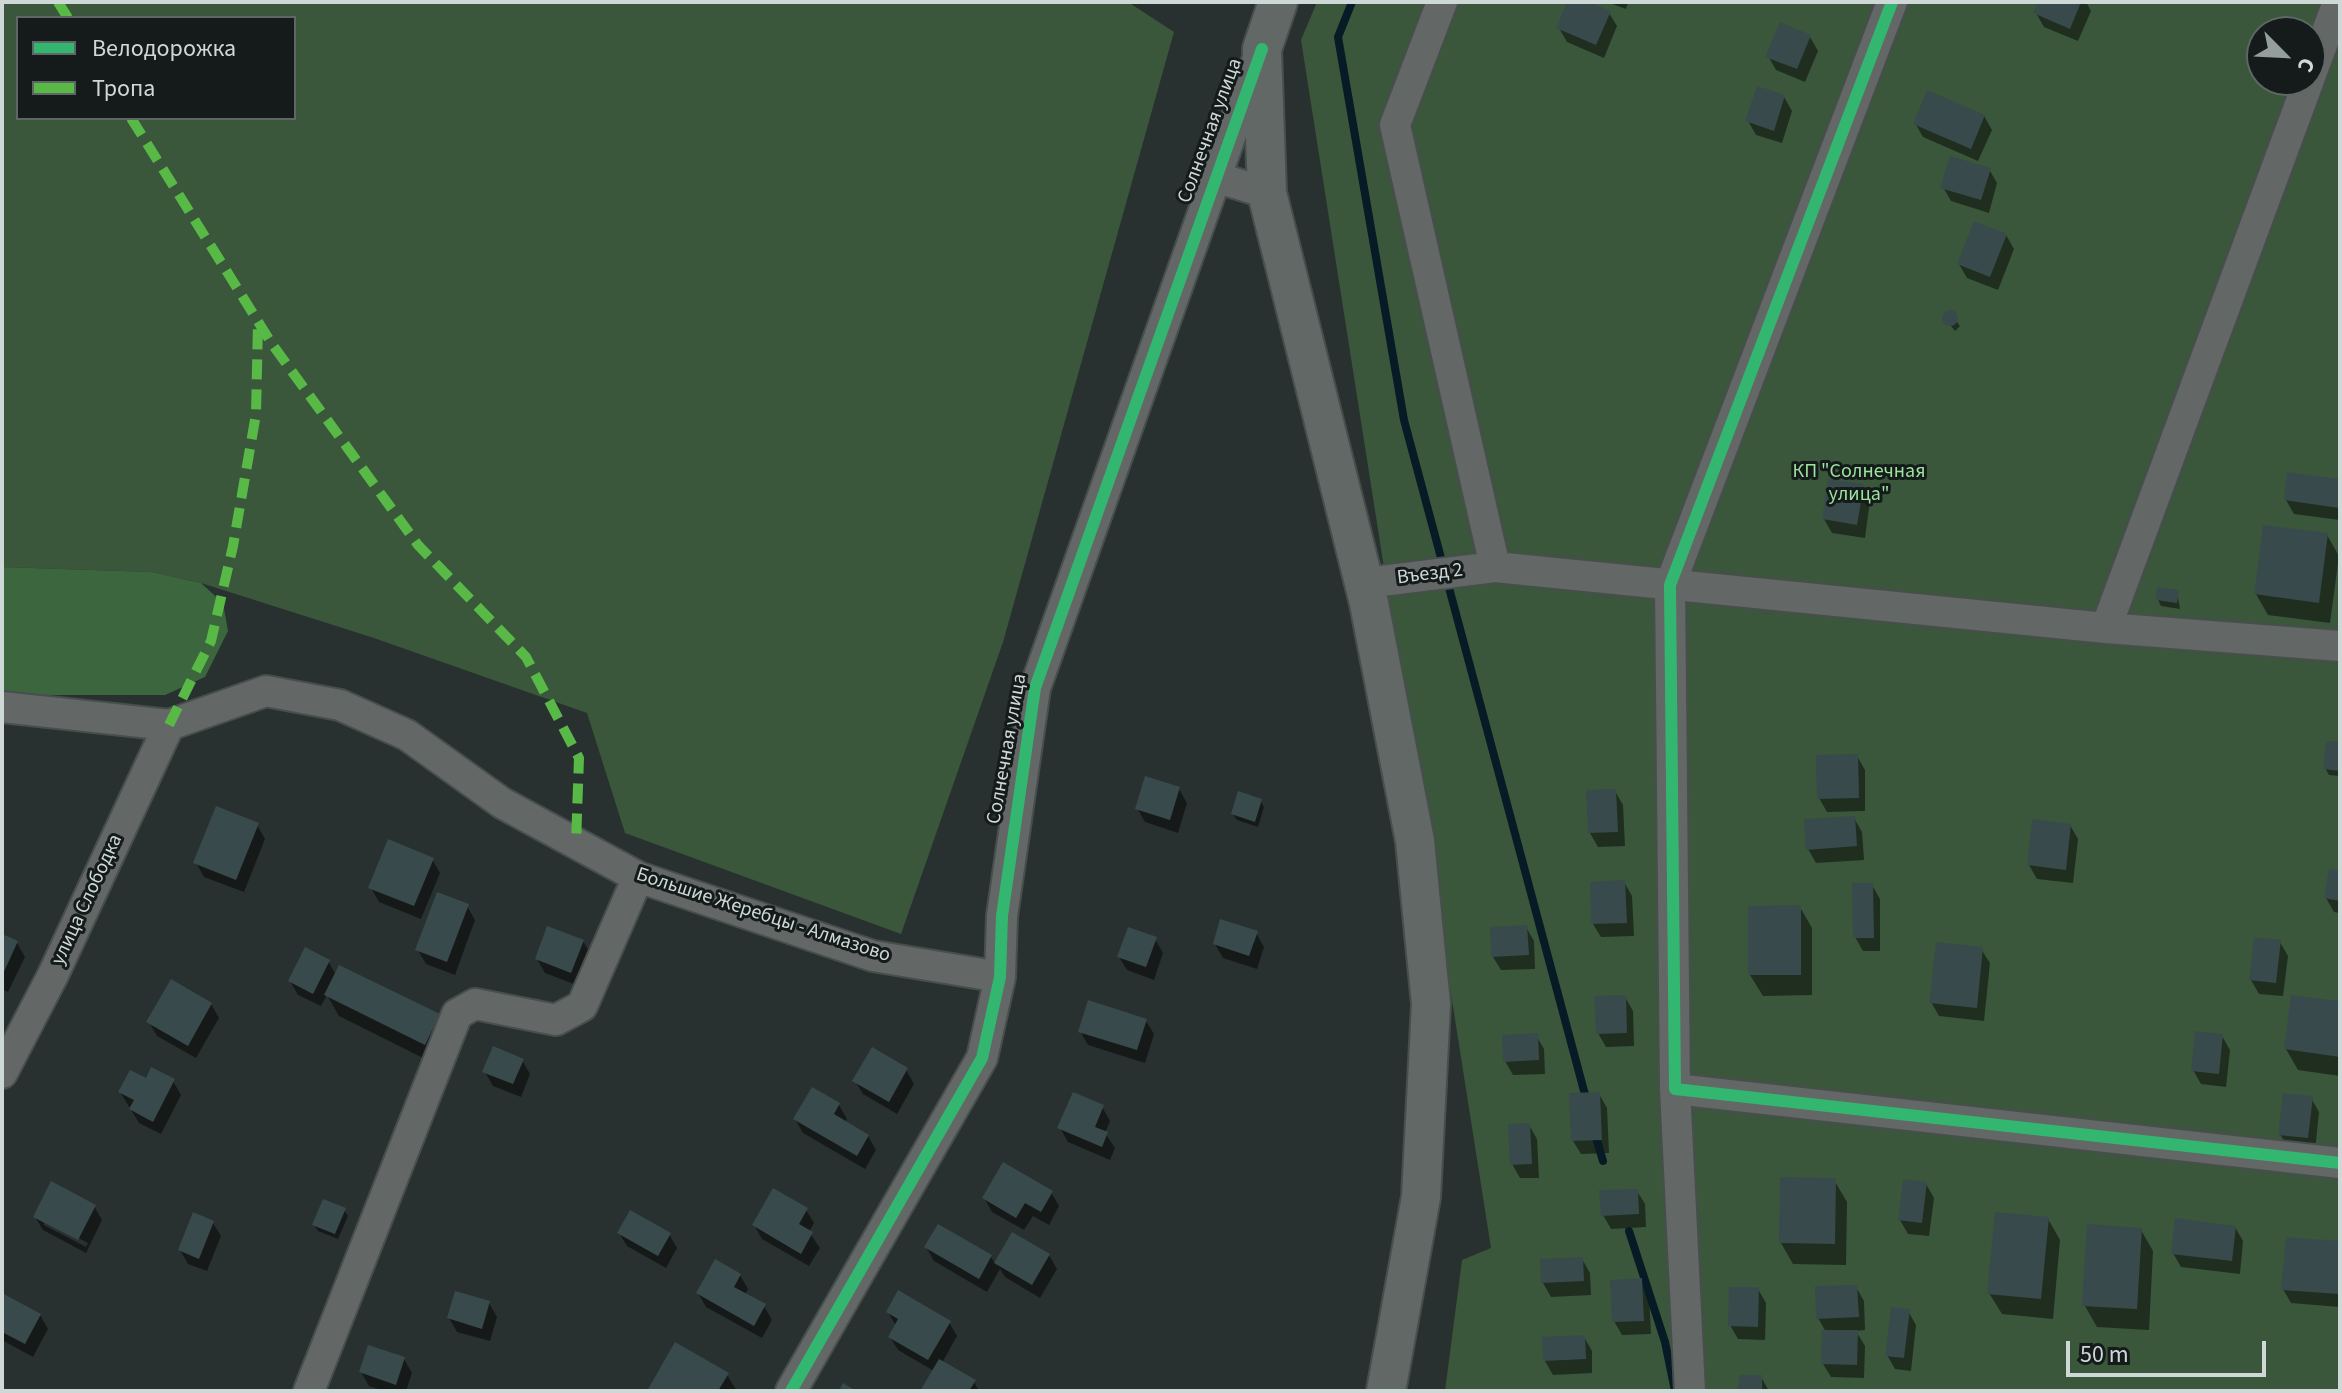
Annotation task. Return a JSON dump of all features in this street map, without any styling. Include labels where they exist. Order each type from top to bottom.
[{"type":"main road","points":[[1278,2],[1262,49],[1267,193],[1365,583],[1415,841],[1431,1004],[1421,1197],[1386,1391]]},
{"type":"street","points":[[1442,2],[1395,125],[1495,567]]},
{"type":"street","points":[[1690,1391],[1675,1089],[1670,585],[1892,2]]},
{"type":"street","points":[[2326,33],[2338,2]]},
{"type":"street","name":"Солнечная улица","points":[[791,1391],[982,1058],[1000,977],[1002,916],[1035,688],[1262,49]]},
{"type":"street","points":[[2106,628],[2302,96]]},
{"type":"street","points":[[1215,177],[1267,193]]},
{"type":"street","name":"Въезд 2","points":[[1365,583],[1495,567],[2106,628],[2340,646]]},
{"type":"street","name":"Большие Жеребцы - Алмазово","points":[[2,707],[169,725],[266,691],[340,705],[407,735],[502,803],[638,877],[873,956],[1000,977]]},
{"type":"street","name":"улица Слободка","points":[[2,1073],[53,975],[169,725]]},
{"type":"street","points":[[309,1391],[457,1014],[475,1004],[556,1020],[582,1006],[638,877]]},
{"type":"street","points":[[1675,1089],[2340,1163]]},
{"type":"green space","points":[[2,2],[1128,2],[1174,32],[1003,642],[901,934],[625,833],[587,713],[374,638],[201,583],[152,572],[2,567]]},
{"type":"green space","name":"КП \"Солнечная улица\"","points":[[1317,2],[2340,2],[2340,1391],[1445,1391],[1462,1260],[1491,1248],[1301,40]]},
{"type":"green space","points":[[2,567],[152,572],[201,583],[223,603],[228,631],[205,677],[165,695],[2,695]]},
{"type":"building","points":[[1567,2],[1589,2],[1611,11],[1596,45],[1556,28]]},
{"type":"building","points":[[2038,2],[2081,2],[2070,29],[2033,13]]},
{"type":"building","points":[[1780,22],[1811,35],[1797,69],[1765,57]]},
{"type":"building","points":[[1757,86],[1785,95],[1774,131],[1745,121]]},
{"type":"building","points":[[1927,90],[1985,115],[1971,149],[1913,124]]},
{"type":"building","points":[[1950,156],[1991,168],[1981,200],[1940,188]]},
{"type":"building","points":[[1974,221],[2007,234],[1990,277],[1957,264]]},
{"type":"building","points":[[1950,310],[1956,312],[1956,324],[1950,326],[1944,324],[1942,318],[1944,312]]},
{"type":"building","points":[[2287,472],[2340,479],[2339,508],[2284,500]]},
{"type":"building","points":[[1828,479],[1864,484],[1857,525],[1822,519]]},
{"type":"building","points":[[2263,525],[2328,533],[2319,603],[2254,594]]},
{"type":"building","points":[[2157,587],[2179,590],[2177,603],[2156,600]]},
{"type":"building","points":[[2326,741],[2340,742],[2340,771],[2323,769]]},
{"type":"building","points":[[1858,754],[1859,798],[1817,799],[1816,755]]},
{"type":"building","points":[[1145,776],[1180,787],[1170,820],[1135,809]]},
{"type":"building","points":[[1616,789],[1618,832],[1588,833],[1586,790]]},
{"type":"building","points":[[1238,791],[1262,799],[1255,822],[1231,814]]},
{"type":"building","points":[[216,806],[259,823],[236,880],[193,863]]},
{"type":"building","points":[[1855,816],[1857,846],[1806,850],[1804,819]]},
{"type":"building","points":[[2032,819],[2071,824],[2066,870],[2027,865]]},
{"type":"building","points":[[388,839],[434,858],[414,906],[368,888]]},
{"type":"building","points":[[2329,869],[2340,871],[2340,901],[2324,898]]},
{"type":"building","points":[[1625,880],[1627,923],[1591,924],[1590,882]]},
{"type":"building","points":[[1852,883],[1873,883],[1874,938],[1853,938]]},
{"type":"building","points":[[437,892],[469,904],[447,962],[415,950]]},
{"type":"building","points":[[1801,905],[1801,975],[1748,975],[1748,906]]},
{"type":"building","points":[[1220,919],[1258,931],[1249,956],[1213,944]]},
{"type":"building","points":[[1527,925],[1529,955],[1491,957],[1490,927]]},
{"type":"building","points":[[547,926],[584,940],[571,973],[535,959]]},
{"type":"building","points":[[1128,927],[1157,937],[1146,967],[1117,957]]},
{"type":"building","points":[[2,934],[18,941],[2,976]]},
{"type":"building","points":[[2254,937],[2281,940],[2276,983],[2249,980]]},
{"type":"building","points":[[1936,942],[1983,947],[1977,1008],[1929,1003]]},
{"type":"building","points":[[305,947],[330,960],[313,994],[288,981]]},
{"type":"building","points":[[339,965],[440,1014],[425,1045],[324,995]]},
{"type":"building","points":[[171,979],[212,1003],[188,1046],[146,1022]]},
{"type":"building","points":[[1626,995],[1627,1033],[1596,1034],[1594,996]]},
{"type":"building","points":[[2291,995],[2340,1001],[2340,1057],[2284,1049]]},
{"type":"building","points":[[1088,1000],[1147,1019],[1137,1050],[1078,1032]]},
{"type":"building","points":[[2195,1031],[2223,1034],[2219,1074],[2191,1071]]},
{"type":"building","points":[[1538,1033],[1539,1060],[1503,1062],[1502,1035]]},
{"type":"building","points":[[493,1046],[524,1059],[513,1084],[482,1072]]},
{"type":"building","points":[[872,1047],[908,1068],[889,1102],[852,1081]]},
{"type":"building","points":[[151,1067],[175,1079],[153,1122],[129,1109],[134,1100],[118,1092],[130,1070],[146,1078]]},
{"type":"building","points":[[812,1087],[840,1103],[834,1114],[869,1135],[857,1156],[793,1119]]},
{"type":"building","points":[[1073,1092],[1104,1105],[1095,1127],[1108,1132],[1102,1147],[1057,1128]]},
{"type":"building","points":[[1600,1092],[1602,1140],[1571,1141],[1569,1093]]},
{"type":"building","points":[[2283,1093],[2313,1096],[2308,1138],[2278,1135]]},
{"type":"building","points":[[1530,1123],[1532,1164],[1510,1165],[1508,1124]]},
{"type":"building","points":[[1003,1162],[1053,1191],[1041,1212],[1025,1203],[1016,1218],[982,1198]]},
{"type":"building","points":[[1780,1177],[1836,1178],[1835,1244],[1779,1243]]},
{"type":"building","points":[[1903,1179],[1927,1182],[1922,1223],[1898,1220]]},
{"type":"building","points":[[51,1181],[96,1205],[78,1240],[33,1217]]},
{"type":"building","points":[[773,1188],[808,1208],[799,1224],[813,1232],[801,1254],[752,1225]]},
{"type":"building","points":[[1638,1189],[1639,1214],[1601,1216],[1599,1190]]},
{"type":"building","points":[[323,1199],[346,1208],[335,1234],[312,1225]]},
{"type":"building","points":[[630,1210],[671,1233],[658,1256],[617,1233]]},
{"type":"building","points":[[193,1212],[214,1221],[199,1259],[178,1250]]},
{"type":"building","points":[[1995,1212],[2049,1217],[2041,1299],[1987,1294]]},
{"type":"building","points":[[2175,1218],[2236,1226],[2232,1261],[2171,1254]]},
{"type":"building","points":[[938,1224],[992,1255],[979,1279],[924,1247]]},
{"type":"building","points":[[2087,1224],[2142,1228],[2137,1309],[2082,1306]]},
{"type":"building","points":[[1012,1232],[1050,1254],[1032,1285],[994,1263]]},
{"type":"building","points":[[2286,1237],[2340,1241],[2339,1294],[2281,1290]]},
{"type":"building","points":[[1583,1257],[1584,1281],[1541,1283],[1540,1259]]},
{"type":"building","points":[[715,1259],[741,1274],[734,1287],[766,1304],[754,1326],[696,1293]]},
{"type":"building","points":[[1642,1278],[1644,1321],[1612,1322],[1610,1280]]},
{"type":"building","points":[[1857,1285],[1859,1317],[1816,1319],[1815,1286]]},
{"type":"building","points":[[1729,1287],[1759,1287],[1758,1327],[1728,1326]]},
{"type":"building","points":[[898,1290],[951,1321],[928,1360],[888,1337],[898,1319],[886,1312]]},
{"type":"building","points":[[455,1291],[490,1301],[482,1329],[447,1318]]},
{"type":"building","points":[[2,1293],[41,1314],[25,1344],[2,1332]]},
{"type":"building","points":[[1891,1307],[1910,1309],[1904,1358],[1885,1356]]},
{"type":"building","points":[[1822,1330],[1858,1330],[1857,1365],[1821,1364]]},
{"type":"building","points":[[1585,1335],[1586,1359],[1543,1361],[1542,1337]]},
{"type":"building","points":[[675,1342],[729,1373],[718,1391],[647,1391]]},
{"type":"building","points":[[368,1345],[405,1357],[396,1385],[359,1372]]},
{"type":"building","points":[[939,1359],[976,1380],[969,1391],[920,1391]]},
{"type":"building","points":[[1739,1375],[1762,1375],[1762,1391],[1738,1391]]},
{"type":"building","points":[[843,1383],[856,1391],[839,1391]]},
{"type":"waterway","points":[[1352,2],[1338,37],[1404,420],[1587,1102]]},
{"type":"waterway","points":[[1594,1131],[1603,1161]]},
{"type":"waterway","points":[[1629,1231],[1665,1342],[1675,1391]]},
{"type":"marked path","points":[[58,2],[67,16]]},
{"type":"marked path","points":[[132,120],[272,344],[418,545],[526,657],[579,758],[576,843]]},
{"type":"marked path","points":[[169,725],[211,641],[233,546],[256,414],[258,323]]},
{"type":"cycle path","points":[[1892,2],[1670,585],[1675,1089],[2340,1163]]},
{"type":"cycle path","points":[[791,1391],[982,1058],[1000,977],[1002,916],[1035,688],[1262,49]]}]
